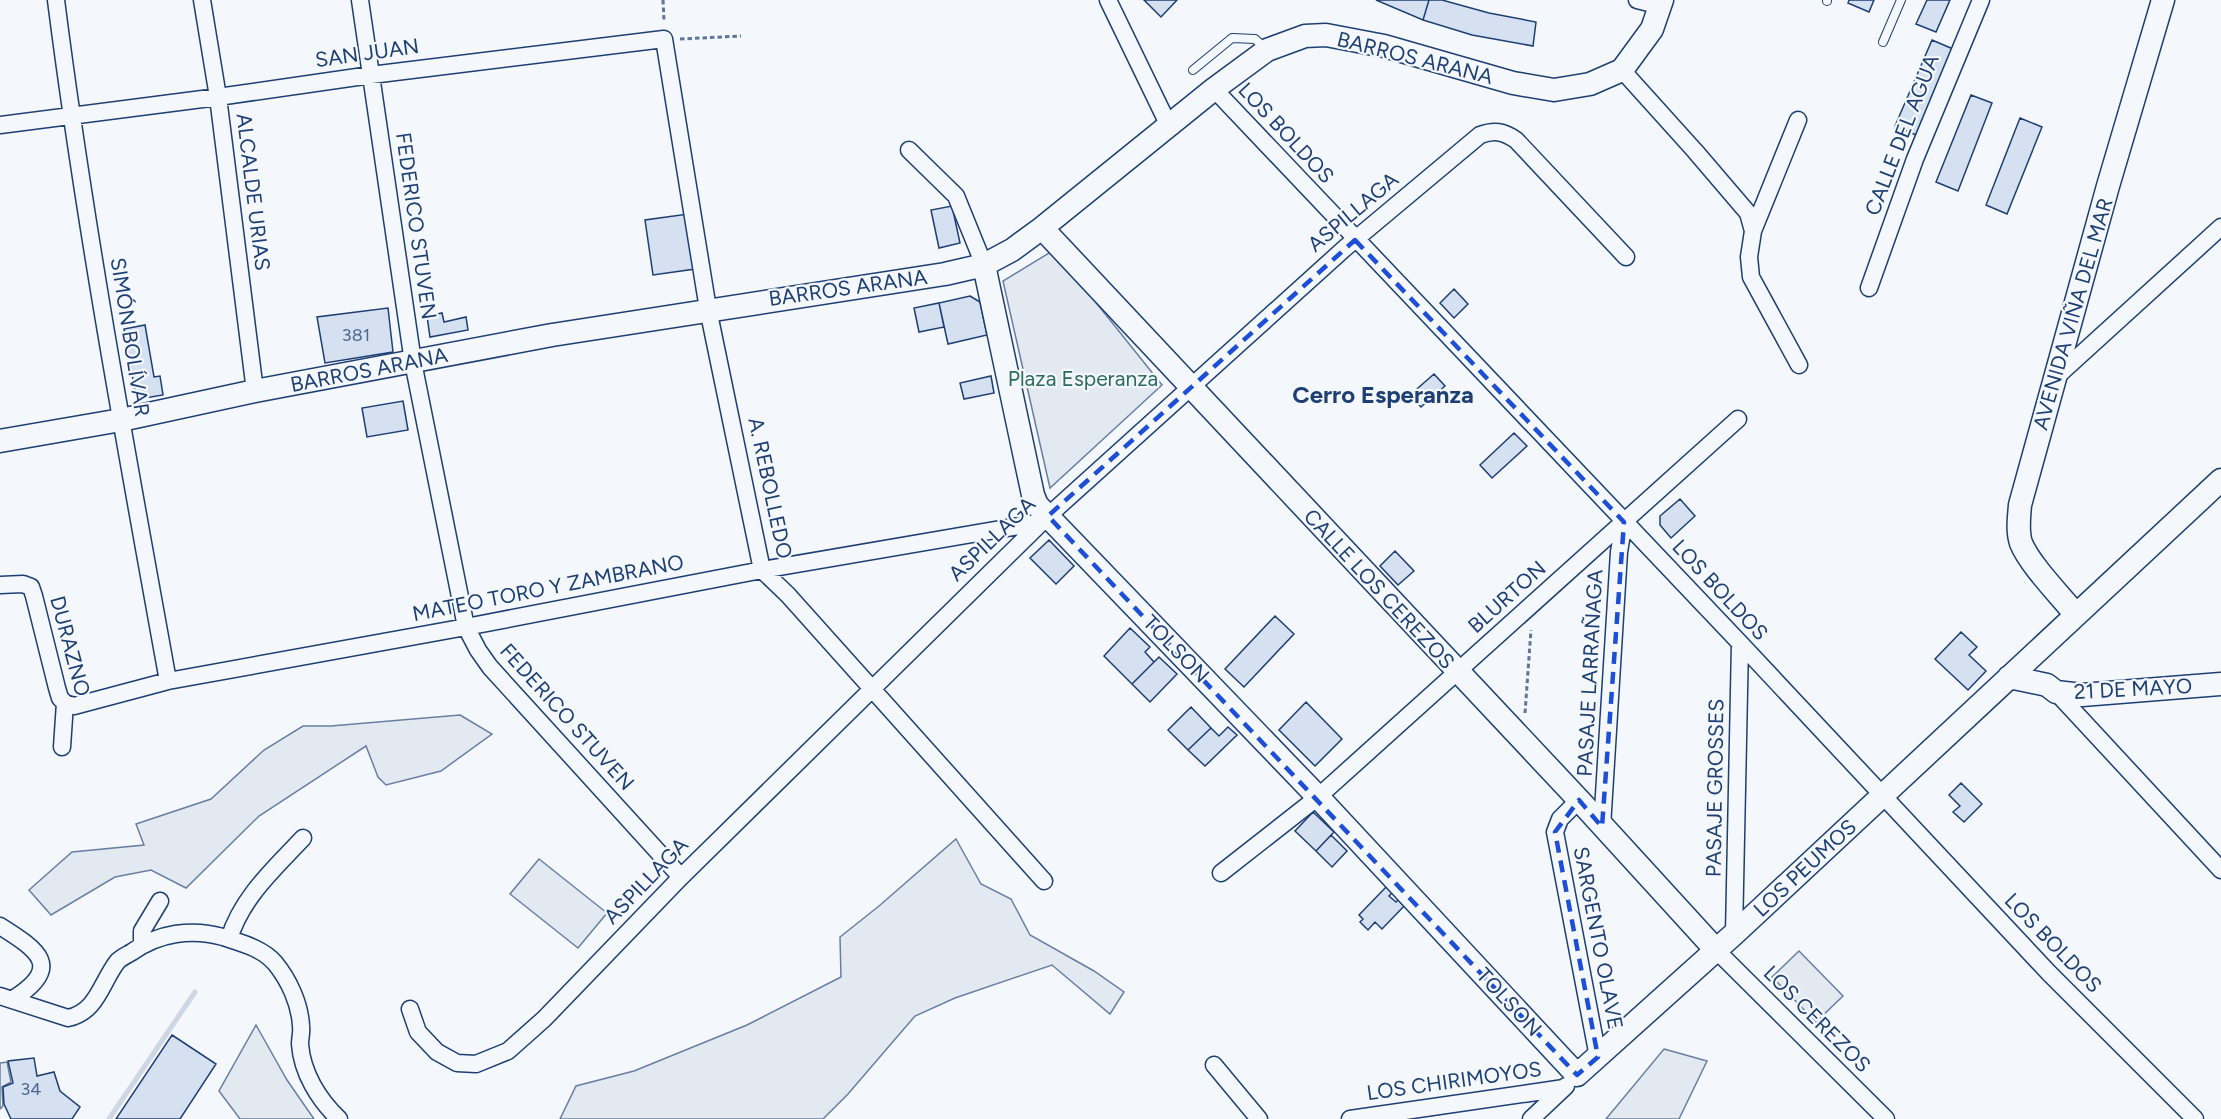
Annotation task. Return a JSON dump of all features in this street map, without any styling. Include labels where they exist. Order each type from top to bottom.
[{"type":"street","name":"SIMÓN BOLÍVAR","points":[[56,0],[71,115],[121,420],[168,681]]},
{"type":"street","name":"ALCALDE URIAS","points":[[202,0],[218,97],[255,391]]},
{"type":"street","name":"FEDERICO STUVEN","points":[[360,0],[413,362],[466,627],[490,667],[681,877]]},
{"type":"street","points":[[1108,0],[1169,126]]},
{"type":"street","points":[[1637,0],[1661,3],[1652,29],[1622,70],[1748,213],[1754,231]]},
{"type":"street","name":"CALLE DEL AGUA","points":[[1869,288],[1915,159],[1981,0]]},
{"type":"street","name":"AVENIDA VIÑA DEL MAR","points":[[2076,615],[2031,560],[2021,543],[2018,525],[2020,506],[2053,379],[2163,0]]},
{"type":"street","name":"BARROS ARANA","points":[[0,441],[121,420],[255,391],[552,335],[984,266],[1012,250],[1042,228],[1214,89],[1268,50],[1305,36],[1326,35],[1384,46],[1513,83],[1554,90],[1590,84],[1622,70]]},
{"type":"street","name":"SAN JUAN","points":[[0,124],[664,39]]},
{"type":"street","name":"A. REBOLLEDO","points":[[664,39],[708,309],[762,570],[788,595],[1044,881]]},
{"type":"street","name":"LOS BOLDOS","points":[[1214,89],[1740,643],[2049,973],[2195,1119]]},
{"type":"street","points":[[1798,120],[1754,231],[1749,257],[1751,277],[1799,365]]},
{"type":"street","name":"ASPILLAGA","points":[[410,1009],[418,1032],[437,1052],[458,1063],[476,1064],[508,1051],[544,1019],[681,877],[1045,519],[1355,240],[1480,135],[1498,131],[1516,140],[1626,257]]},
{"type":"street","name":"TOLSON","points":[[909,150],[956,196],[984,266],[1033,495],[1045,519],[1318,797],[1571,1081]]},
{"type":"street","points":[[2053,379],[2221,227]]},
{"type":"street","name":"CALLE LOS CEREZOS","points":[[1042,228],[1579,800],[1716,950]]},
{"type":"street","name":"BLURTON","points":[[1221,873],[1318,797],[1738,419]]},
{"type":"street","name":"LOS PEUMOS","points":[[1532,1119],[2221,480]]},
{"type":"street","name":"MATEO TORO Y ZAMBRANO","points":[[65,703],[74,706],[168,681],[1045,519]]},
{"type":"street","name":"PASAJE LARRAÑAGA","points":[[1602,827],[1619,552],[1624,522]]},
{"type":"street","name":"DURAZNO","points":[[0,585],[23,584],[31,587],[57,688],[60,698],[65,703],[62,747]]},
{"type":"street","name":"PASAJE GROSSES","points":[[1734,934],[1740,643]]},
{"type":"street","name":"21 DE MAYO","points":[[2034,654],[2052,688]]},
{"type":"street","name":"21 DE MAYO","points":[[2009,677],[2052,688],[2089,694],[2221,684]]},
{"type":"street","points":[[2052,688],[2221,870]]},
{"type":"street","name":"SARGENTO OLAVE","points":[[1579,800],[1560,819],[1555,832],[1598,1057]]},
{"type":"street","points":[[229,939],[236,919],[247,900],[303,838]]},
{"type":"street","points":[[142,944],[142,931],[160,901]]},
{"type":"street","points":[[0,926],[29,945],[42,962],[42,968],[27,990],[6,998]]},
{"type":"street","points":[[6,998],[68,1018],[78,1016],[90,1008],[117,962],[142,944],[162,936],[191,932],[211,934],[257,949],[274,962],[288,983],[302,1025],[300,1045],[314,1089],[339,1119]]},
{"type":"street","name":"LOS CEREZOS","points":[[1716,950],[1886,1119]]},
{"type":"street","points":[[1214,1065],[1259,1119]]},
{"type":"street","name":"LOS CHIRIMOYOS","points":[[1350,1119],[1571,1081]]},
{"type":"lane","points":[[1883,42],[1901,0]]},
{"type":"lane","points":[[1193,70],[1232,38],[1255,39],[1268,50]]},
{"type":"path","points":[[663,0],[664,39],[741,36]]},
{"type":"path","points":[[1523,742],[1533,604]]},
{"type":"highlighted area","points":[[1355,240],[1624,522],[1602,827],[1579,800],[1555,832],[1598,1057],[1577,1075],[1048,516]]},
{"type":"green space","name":"Plaza Esperanza","points":[[1054,250],[1162,385],[1050,488],[1003,281]]},
{"type":"green space","points":[[460,715],[492,734],[441,771],[386,785],[378,777],[366,746],[259,816],[186,888],[151,870],[115,877],[51,915],[29,890],[72,852],[144,845],[136,824],[211,799],[264,750],[303,726],[331,726]]},
{"type":"green space","points":[[956,839],[981,884],[1011,899],[1030,935],[1094,971],[1124,992],[1110,1014],[1052,965],[955,998],[915,1016],[848,1094],[823,1119],[560,1119],[576,1086],[634,1071],[747,1025],[841,977],[840,937]]},
{"type":"green space","points":[[539,859],[607,913],[578,948],[510,894]]},
{"type":"green space","points":[[1799,951],[1843,996],[1816,1022],[1772,977]]},
{"type":"green space","points":[[256,1025],[287,1080],[314,1119],[240,1119],[219,1091]]},
{"type":"green space","points":[[1664,1049],[1707,1061],[1679,1119],[1606,1119]]},
{"type":"green space","points":[[7,1062],[11,1082],[2,1087],[3,1106],[0,1109],[0,1063]]},
{"type":"building","points":[[1144,0],[1177,0],[1161,17]]},
{"type":"building","points":[[1376,0],[1429,0],[1423,20]]},
{"type":"building","points":[[1429,0],[1442,0],[1489,13],[1536,22],[1533,46],[1472,35],[1423,20]]},
{"type":"building","points":[[1849,0],[1874,0],[1869,12],[1848,3]]},
{"type":"building","points":[[1927,0],[1950,0],[1936,32],[1916,24]]},
{"type":"building","points":[[1932,40],[1953,49],[1916,135],[1895,126]]},
{"type":"building","points":[[1971,95],[1992,103],[1958,191],[1936,182]]},
{"type":"building","points":[[2020,118],[2042,127],[2007,214],[1986,205]]},
{"type":"building","points":[[952,206],[960,243],[939,248],[931,210]]},
{"type":"building","points":[[688,214],[695,269],[653,275],[645,220]]},
{"type":"building","points":[[1454,289],[1468,304],[1454,318],[1440,303]]},
{"type":"building","points":[[970,296],[980,302],[987,335],[948,344],[939,303]]},
{"type":"building","points":[[939,303],[944,327],[919,332],[914,308]]},
{"type":"building","points":[[388,308],[393,352],[325,363],[317,317]]},
{"type":"building","points":[[442,313],[444,322],[466,317],[468,330],[430,337],[427,316]]},
{"type":"building","points":[[145,325],[154,377],[160,376],[163,395],[145,398],[135,391],[124,329]]},
{"type":"building","points":[[1434,374],[1445,386],[1421,407],[1410,395]]},
{"type":"building","points":[[991,376],[994,393],[964,399],[960,383]]},
{"type":"building","points":[[403,401],[408,430],[367,437],[362,408]]},
{"type":"building","points":[[1514,433],[1527,446],[1492,478],[1480,465]]},
{"type":"building","points":[[1680,499],[1695,516],[1671,538],[1660,525],[1660,516]]},
{"type":"building","points":[[1049,540],[1074,566],[1056,584],[1030,558]]},
{"type":"building","points":[[1395,551],[1414,571],[1398,585],[1380,566]]},
{"type":"building","points":[[1275,616],[1294,634],[1244,687],[1225,669]]},
{"type":"building","points":[[1130,628],[1150,647],[1145,652],[1154,662],[1132,684],[1104,656]]},
{"type":"building","points":[[1961,632],[1977,647],[1969,655],[1986,671],[1968,690],[1935,659]]},
{"type":"building","points":[[1159,657],[1177,674],[1150,702],[1132,684]]},
{"type":"building","points":[[1306,702],[1342,739],[1315,766],[1279,730]]},
{"type":"building","points":[[1191,707],[1211,728],[1188,750],[1168,730]]},
{"type":"building","points":[[1228,727],[1237,735],[1205,766],[1188,750],[1211,728],[1219,736]]},
{"type":"building","points":[[1961,783],[1982,804],[1964,822],[1953,812],[1960,806],[1949,795]]},
{"type":"building","points":[[1313,812],[1334,832],[1316,851],[1295,831]]},
{"type":"building","points":[[1331,835],[1347,851],[1332,867],[1316,851]]},
{"type":"building","points":[[1387,886],[1393,892],[1389,896],[1396,902],[1400,898],[1406,904],[1382,929],[1375,922],[1368,930],[1360,922],[1363,919],[1359,915]]},
{"type":"building","points":[[172,1035],[216,1064],[180,1119],[116,1119]]},
{"type":"building","points":[[34,1058],[37,1076],[54,1072],[60,1091],[80,1107],[72,1119],[11,1119],[4,1104],[3,1087],[13,1083],[8,1061]]},
{"type":"waterway","points":[[109,1119],[195,992]]},
{"type":"district","name":"Cerro Esperanza","points":[[1383,395]]}]
